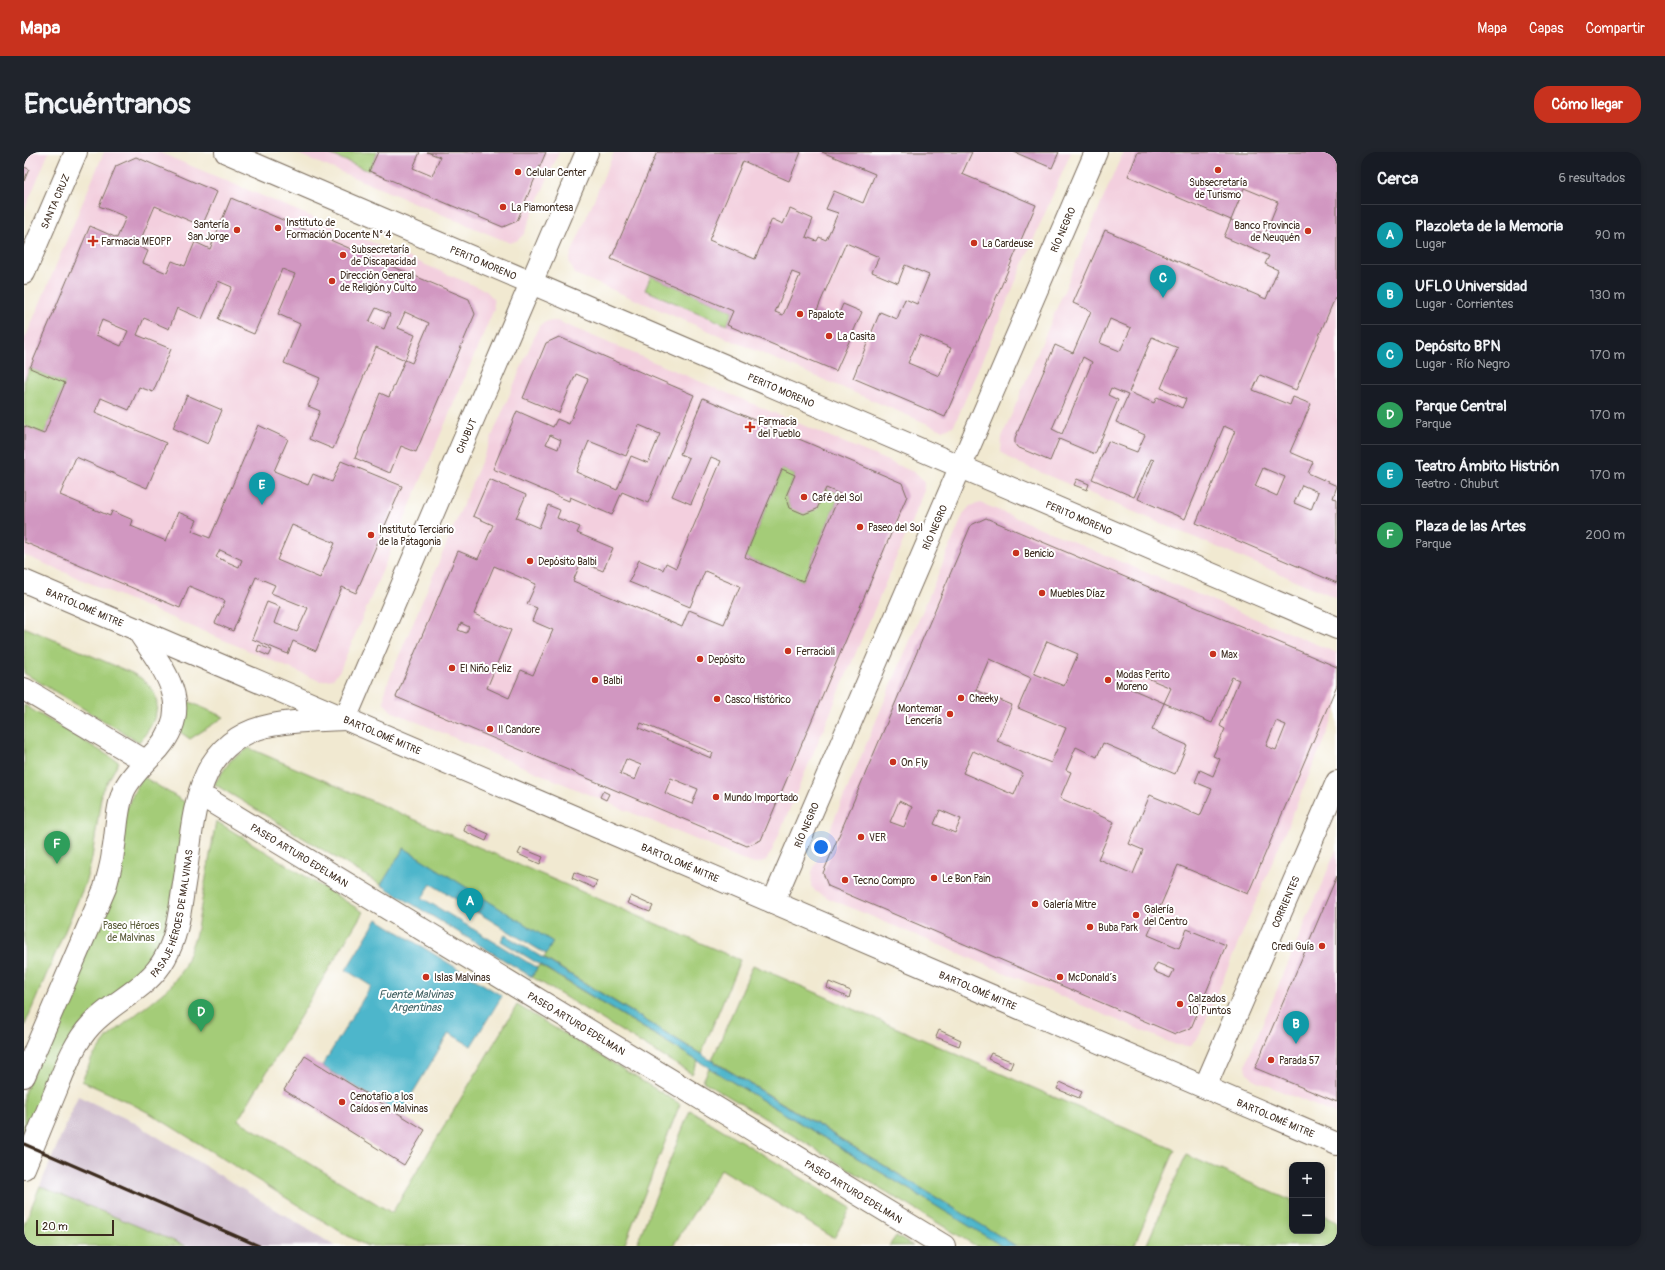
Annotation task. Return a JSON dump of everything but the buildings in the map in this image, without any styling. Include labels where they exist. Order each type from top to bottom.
[{"type":"street","name":"SANTA CRUZ","points":[[24,273],[76,152]]},
{"type":"street","name":"PERITO MORENO","points":[[226,152],[1337,628]]},
{"type":"street","name":"CHUBUT","points":[[345,719],[587,152]]},
{"type":"street","name":"RÍO NEGRO","points":[[773,902],[1096,152]]},
{"type":"street","name":"BARTOLOMÉ MITRE","points":[[24,581],[1337,1144]]},
{"type":"street","points":[[24,1076],[105,888],[114,852],[121,797],[131,780],[166,739],[175,720],[176,710],[173,688],[137,629]]},
{"type":"street","points":[[24,689],[140,758]]},
{"type":"street","name":"PASAJE HÉROES DE MALVINAS","points":[[24,1168],[66,1068],[82,1036],[105,1012],[148,981],[157,970],[172,944],[179,915],[196,807],[203,781],[215,758],[231,741],[256,729],[288,722],[345,719]]},
{"type":"street","name":"CORRIENTES","points":[[1205,1087],[1337,782]]},
{"type":"street","name":"PASEO ARTURO EDELMAN","points":[[209,800],[944,1246]]},
{"type":"shaded area","points":[[24,152],[49,152],[24,211]]},
{"type":"shaded area","points":[[104,152],[158,152],[485,290],[493,298],[494,309],[340,670],[333,679],[320,681],[24,555],[24,341]]},
{"type":"shaded area","points":[[293,152],[559,152],[524,234],[518,240],[510,243]]},
{"type":"shaded area","points":[[614,152],[1071,152],[956,421],[953,426],[942,430],[575,274],[569,262],[571,254]]},
{"type":"shaded area","points":[[1123,152],[1337,152],[1337,598],[1009,459],[1001,451],[1002,437]]},
{"type":"shaded area","points":[[548,321],[557,321],[916,473],[924,481],[924,492],[771,853],[766,860],[761,863],[751,863],[391,711],[384,703],[385,689],[537,330],[540,325]]},
{"type":"shaded area","points":[[981,503],[1337,653],[1337,709],[1199,1036],[1189,1046],[1176,1045],[828,898],[816,892],[811,886],[812,872],[964,513],[970,506]]},
{"type":"shaded area","points":[[1337,848],[1337,1115],[1255,1080],[1247,1072],[1246,1066],[1248,1058]]},
{"type":"shaded area","points":[[78,1096],[135,1123],[335,1246],[186,1246],[40,1186]]},
{"type":"green space","points":[[325,152],[378,152],[369,171]]},
{"type":"green space","points":[[651,276],[733,311],[727,325],[645,290]]},
{"type":"green space","points":[[30,368],[65,383],[44,434],[24,426],[24,381]]},
{"type":"green space","points":[[782,469],[795,475],[786,496],[790,508],[826,488],[840,494],[803,581],[745,557]]},
{"type":"green space","points":[[24,627],[132,673],[151,687],[157,704],[156,713],[147,732],[139,742],[24,673]]},
{"type":"green space","points":[[183,699],[224,717],[190,739],[180,732]]},
{"type":"green space","points":[[24,705],[119,762],[102,791],[92,858],[85,884],[24,1027]]},
{"type":"green space","points":[[249,748],[740,960],[701,1054],[544,958],[553,942],[404,848],[381,885],[214,784],[231,760]]},
{"type":"green space","name":"Paseo Héroes de Malvinas","points":[[142,776],[188,804],[166,934],[151,964],[125,987],[24,1145],[24,1093],[111,894],[125,811]]},
{"type":"green space","points":[[216,821],[363,912],[238,1120],[392,1213],[517,1005],[680,1104],[624,1246],[367,1246],[346,1235],[151,1114],[82,1081],[92,1058],[108,1037],[170,987],[184,967],[196,934]]},
{"type":"green space","points":[[539,965],[698,1061],[692,1074],[532,977]]},
{"type":"green space","points":[[753,965],[1175,1150],[1134,1246],[1016,1246],[712,1060]]},
{"type":"green space","points":[[709,1068],[1002,1246],[976,1246],[703,1081]]},
{"type":"green space","points":[[690,1110],[851,1208],[834,1238],[721,1169],[673,1246],[636,1246]]},
{"type":"green space","points":[[1186,1155],[1289,1200],[1289,1234],[1325,1234],[1325,1215],[1337,1221],[1337,1246],[1146,1246]]},
{"type":"green space","points":[[40,1186],[186,1246],[24,1246],[24,1225]]},
{"type":"green space","points":[[896,1236],[913,1246],[889,1246]]},
{"type":"water","points":[[404,848],[553,942],[546,954],[431,884],[422,898],[537,968],[532,977],[381,885]]},
{"type":"water","name":"Fuente Malvinas Argentinas","points":[[377,919],[502,996],[471,1046],[449,1033],[400,1114],[322,1066],[371,986],[346,970]]},
{"type":"water","points":[[505,935],[1016,1246],[1002,1246],[501,941]]},
{"type":"railway","points":[[24,1144],[259,1246]]},
{"type":"place","name":"Subsecretaría de Turismo","points":[[1218,170]]},
{"type":"place","name":"Celular Center","points":[[518,172]]},
{"type":"place","name":"La Piamontesa","points":[[503,207]]},
{"type":"place","name":"Instituto de Formación Docente N° 4","points":[[278,228]]},
{"type":"place","name":"Santería San Jorge","points":[[237,230]]},
{"type":"place","name":"Banco Provincia de Neuquén","points":[[1308,231]]},
{"type":"place","name":"Farmacia MEOPP","points":[[93,241]]},
{"type":"place","name":"La Cardeuse","points":[[974,243]]},
{"type":"place","name":"Subsecretaría de Discapacidad","points":[[343,255]]},
{"type":"place","name":"Dirección General de Religión y Culto","points":[[332,281]]},
{"type":"place","name":"Depósito BPN","points":[[1163,298]]},
{"type":"place","name":"Papalote","points":[[800,314]]},
{"type":"place","name":"La Casita","points":[[829,336]]},
{"type":"place","name":"Farmacia del Pueblo","points":[[750,427]]},
{"type":"place","name":"Café del Sol","points":[[804,497]]},
{"type":"place","name":"Teatro Ámbito Histrión","points":[[262,505]]},
{"type":"place","name":"Paseo del Sol","points":[[860,527]]},
{"type":"place","name":"Instituto Terciario de la Patagonia","points":[[371,535]]},
{"type":"place","name":"Benicio","points":[[1016,553]]},
{"type":"place","name":"Depósito Balbi","points":[[530,561]]},
{"type":"place","name":"Muebles Díaz","points":[[1042,593]]},
{"type":"place","name":"Ferracioli","points":[[788,651]]},
{"type":"place","name":"Max","points":[[1213,654]]},
{"type":"place","name":"Depósito","points":[[700,659]]},
{"type":"place","name":"El Niño Feliz","points":[[452,668]]},
{"type":"place","name":"Balbi","points":[[595,680]]},
{"type":"place","name":"Modas Perito Moreno","points":[[1108,680]]},
{"type":"place","name":"Cheeky","points":[[961,698]]},
{"type":"place","name":"Casco Histórico","points":[[717,699]]},
{"type":"place","name":"Montemar Lencería","points":[[950,714]]},
{"type":"place","name":"Il Candore","points":[[490,729]]},
{"type":"place","name":"On Fly","points":[[893,762]]},
{"type":"place","name":"Mundo Importado","points":[[716,797]]},
{"type":"place","name":"VER","points":[[861,837]]},
{"type":"place","name":"Plaza de las Artes","points":[[57,864]]},
{"type":"place","name":"Le Bon Pain","points":[[934,878]]},
{"type":"place","name":"Tecno Compro","points":[[845,880]]},
{"type":"place","name":"Galería Mitre","points":[[1035,904]]},
{"type":"place","name":"Galería del Centro","points":[[1136,915]]},
{"type":"place","name":"Plazoleta de la Memoria","points":[[470,921]]},
{"type":"place","name":"Buba Park","points":[[1090,927]]},
{"type":"place","name":"Credi Guía","points":[[1322,946]]},
{"type":"place","name":"Islas Malvinas","points":[[426,977]]},
{"type":"place","name":"McDonald´s","points":[[1060,977]]},
{"type":"place","name":"Calzados 10 Puntos","points":[[1180,1004]]},
{"type":"place","name":"Parque Central","points":[[201,1032]]},
{"type":"place","name":"UFLO Universidad","points":[[1296,1044]]},
{"type":"place","name":"Parada 57","points":[[1271,1060]]},
{"type":"place","name":"Cenotafio a los Caídos en Malvinas","points":[[342,1102]]}]
